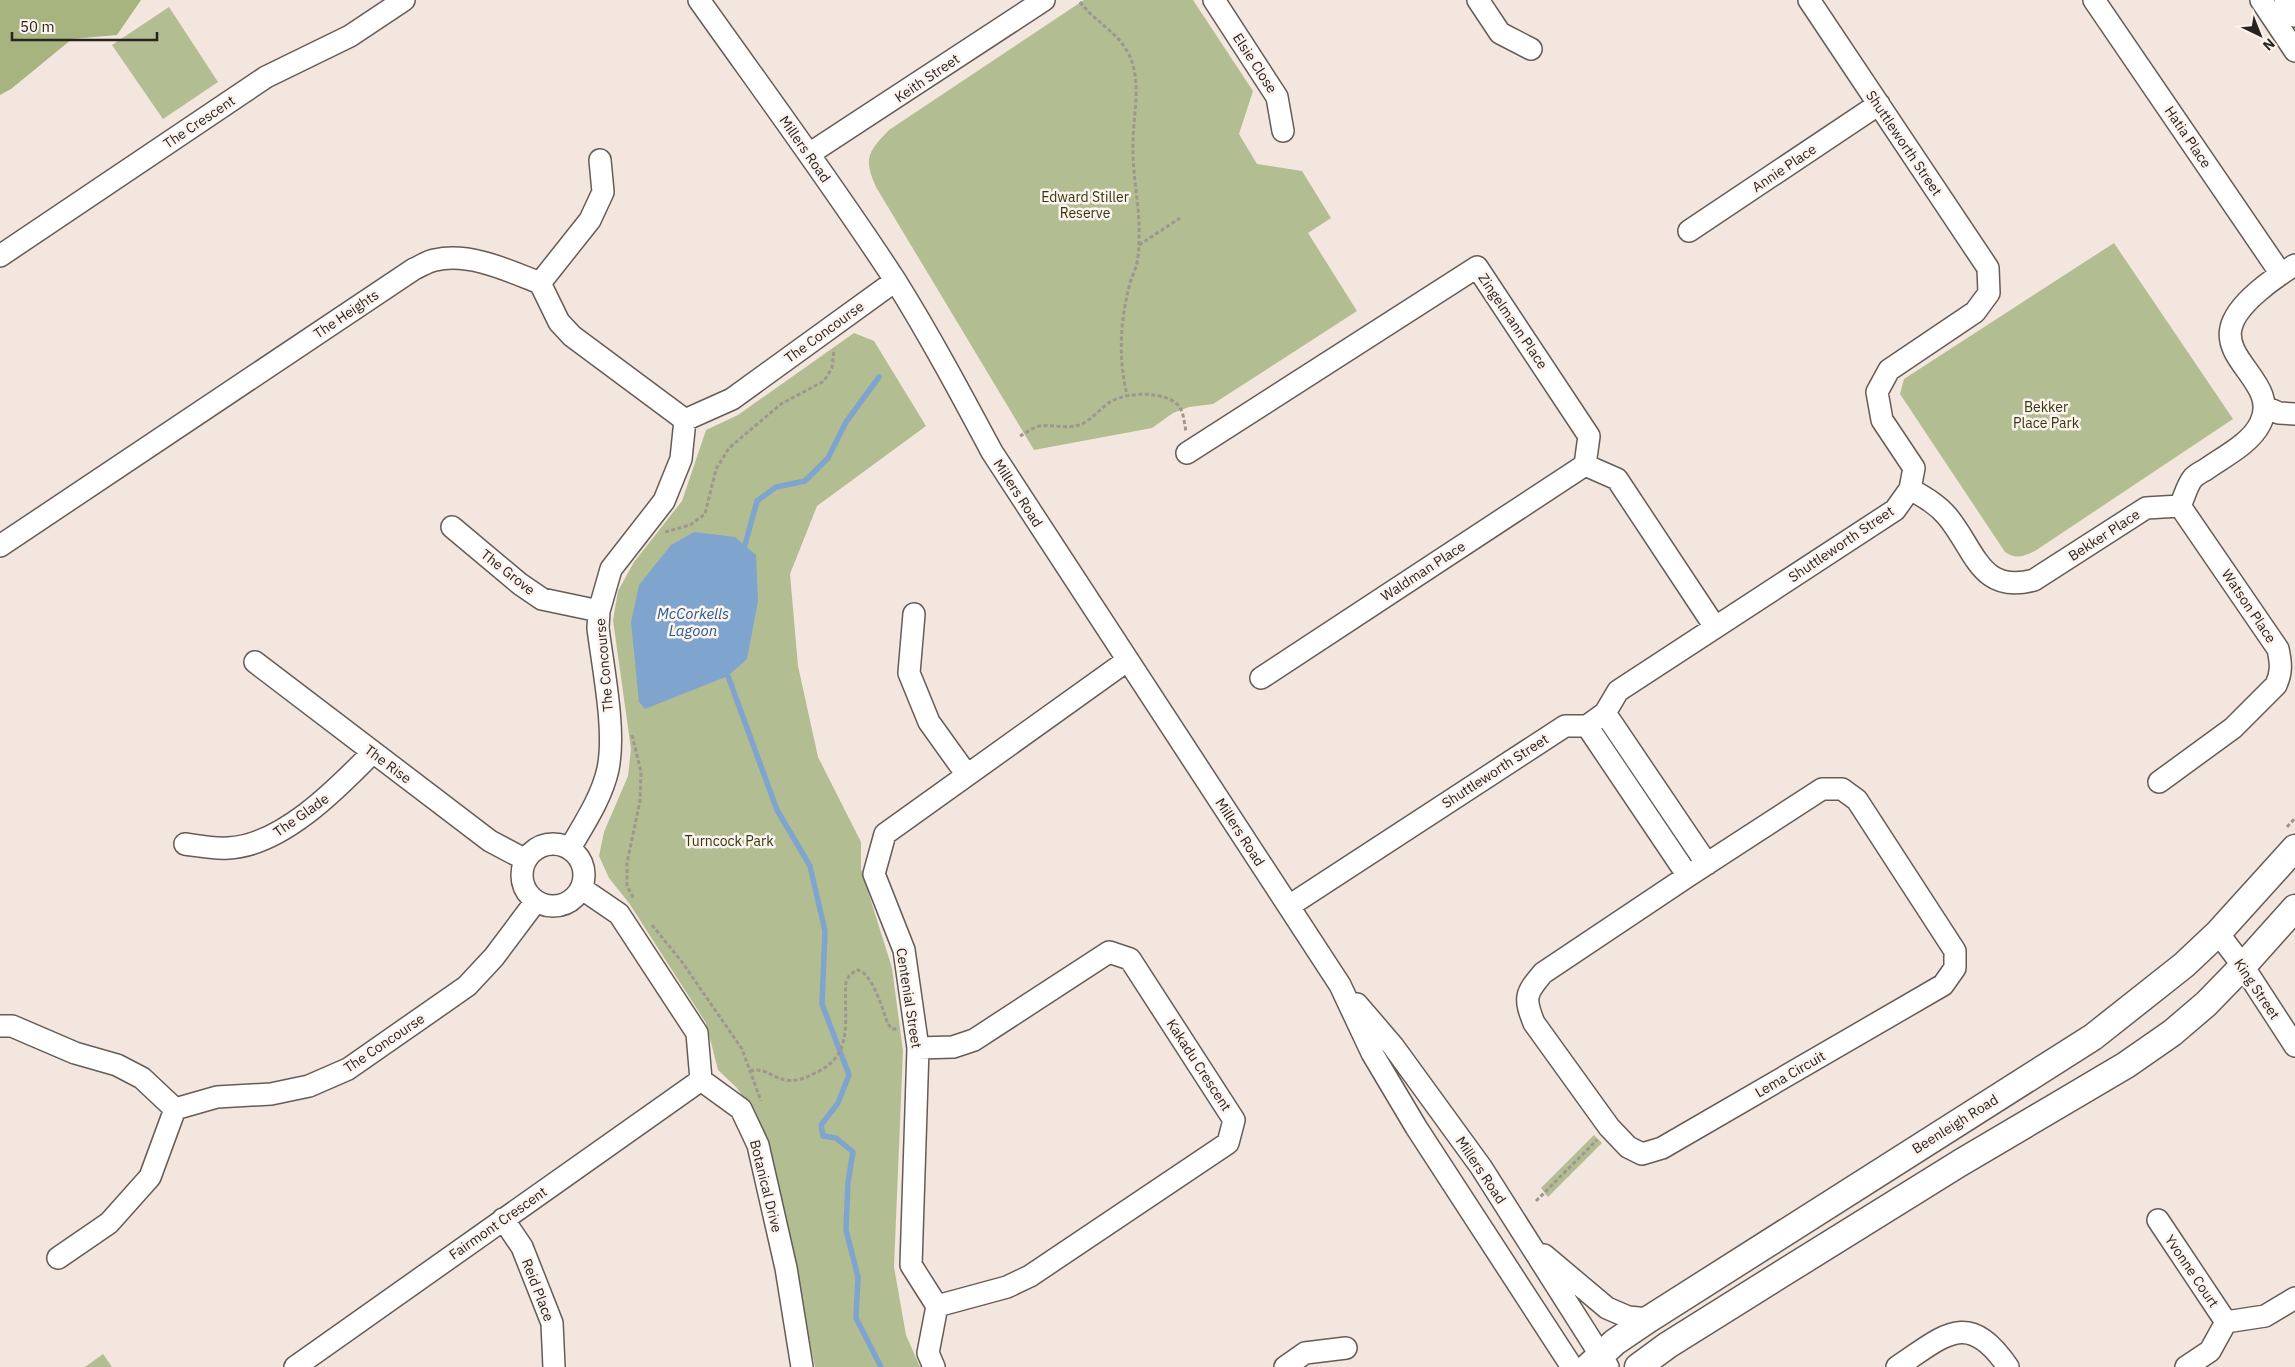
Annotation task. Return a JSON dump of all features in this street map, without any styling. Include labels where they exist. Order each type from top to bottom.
[{"type":"main road","name":"Beenleigh Road","points":[[1599,1363],[1648,1318],[2093,1037],[2184,965],[2218,933],[2295,848]]},
{"type":"main road","points":[[1638,1367],[1668,1344],[1960,1164],[2126,1065],[2172,1033],[2243,966],[2295,908]]},
{"type":"street","name":"The Crescent","points":[[0,256],[266,77],[350,36],[404,0]]},
{"type":"street","name":"Millers Road","points":[[699,0],[809,154],[895,281],[946,367],[992,452],[1340,985],[1372,1053],[1416,1127],[1572,1367]]},
{"type":"street","name":"Keith Street","points":[[809,154],[1044,0]]},
{"type":"street","name":"Elsie Close","points":[[1214,0],[1277,97],[1283,131]]},
{"type":"street","points":[[1478,0],[1500,33],[1531,49]]},
{"type":"street","name":"Shuttleworth Street","points":[[1289,906],[1565,726],[1587,726],[1605,713],[1618,691],[1895,510],[1910,489],[1914,468],[1882,420],[1876,392],[1889,370],[1975,312],[1989,293],[1988,268],[1810,0]]},
{"type":"street","name":"Hatia Place","points":[[2094,0],[2288,269]]},
{"type":"street","points":[[2261,0],[2295,51]]},
{"type":"street","points":[[2285,0],[2295,16]]},
{"type":"street","name":"Annie Place","points":[[1689,231],[1879,104]]},
{"type":"street","points":[[600,160],[604,192],[590,220],[540,283],[559,322],[572,336],[685,420]]},
{"type":"street","name":"The Heights","points":[[0,546],[414,269],[434,260],[455,258],[500,267],[540,283]]},
{"type":"street","name":"Zingelmann Place","points":[[1187,454],[1477,267],[1589,436],[1585,464]]},
{"type":"street","points":[[2180,506],[2192,478],[2247,440],[2260,424],[2265,407],[2262,393],[2233,346],[2230,328],[2237,315],[2253,297],[2288,269]]},
{"type":"street","name":"The Concourse","points":[[570,848],[597,798],[608,770],[611,738],[598,628],[599,611],[611,569],[664,502],[681,459],[685,420],[732,399],[895,281]]},
{"type":"street","points":[[2265,407],[2279,413],[2295,414]]},
{"type":"street","points":[[1585,464],[1617,479],[1715,627]]},
{"type":"street","name":"Waldman Place","points":[[1261,678],[1585,464]]},
{"type":"street","name":"Bekker Place","points":[[1910,489],[1937,505],[1948,517],[1986,573],[2002,583],[2018,584],[2034,580],[2146,508],[2180,506]]},
{"type":"street","name":"Watson Place","points":[[2159,782],[2233,728],[2276,685],[2281,664],[2278,650],[2180,506]]},
{"type":"street","name":"The Grove","points":[[452,527],[520,584],[542,599],[599,611]]},
{"type":"street","points":[[914,614],[909,673],[929,722],[967,775]]},
{"type":"street","name":"Centenial Street","points":[[937,1306],[911,1265],[918,1048],[904,950],[874,874],[885,834],[1128,660]]},
{"type":"street","name":"The Rise","points":[[254,662],[490,841],[526,860]]},
{"type":"street","points":[[1605,713],[1707,864]]},
{"type":"street","points":[[1587,726],[1688,876]]},
{"type":"street","name":"The Glade","points":[[186,844],[228,848],[266,839],[325,799],[372,753]]},
{"type":"street","name":"Lema Circuit","points":[[1822,789],[1842,789],[1857,800],[1955,951],[1955,968],[1942,985],[1662,1148],[1642,1154],[1628,1146],[1609,1127],[1534,1023],[1526,1004],[1531,987],[1543,973],[1688,876],[1822,789]]},
{"type":"street","points":[[554,843],[570,848],[580,859],[583,866],[584,881],[581,888],[572,900],[565,904],[550,906],[536,901],[526,890],[523,882],[523,867],[526,860],[545,844],[554,843]]},
{"type":"street","points":[[581,888],[619,914],[697,1033],[701,1080]]},
{"type":"street","name":"The Concourse","points":[[175,1109],[217,1097],[271,1094],[309,1086],[348,1069],[467,986],[494,957],[536,901]]},
{"type":"street","name":"King Street","points":[[2218,933],[2243,966],[2295,1046]]},
{"type":"street","name":"Kakadu Crescent","points":[[918,1048],[953,1048],[974,1040],[1109,952],[1130,959],[1234,1120],[1228,1143],[1030,1276],[1007,1287],[937,1306]]},
{"type":"street","name":"Millers Road","points":[[1340,985],[1393,1046],[1481,1166],[1529,1242],[1599,1363]]},
{"type":"street","points":[[0,1026],[12,1026],[75,1053],[117,1065],[142,1078],[175,1109],[150,1177],[109,1223],[58,1258]]},
{"type":"street","name":"Fairmont Crescent","points":[[295,1367],[701,1080]]},
{"type":"street","name":"Botanical Drive","points":[[701,1080],[742,1109],[758,1145],[786,1268],[802,1367]]},
{"type":"street","name":"Reid Place","points":[[503,1220],[522,1247],[552,1322],[554,1367]]},
{"type":"street","name":"Yvonne Court","points":[[2158,1220],[2226,1322]]},
{"type":"street","points":[[1529,1242],[1607,1308],[1628,1318],[1648,1318]]},
{"type":"street","points":[[2186,1367],[2210,1351],[2226,1322],[2265,1316],[2295,1298]]},
{"type":"street","points":[[934,1367],[928,1353],[937,1306]]},
{"type":"street","points":[[1897,1367],[1943,1336],[1956,1332],[1967,1332],[1984,1339],[2008,1367]]},
{"type":"street","points":[[1285,1367],[1305,1354],[1346,1348]]},
{"type":"path","points":[[1080,2],[1089,14],[1118,38],[1128,52],[1133,66],[1136,86],[1132,145],[1139,234],[1137,262],[1130,281],[1124,312],[1120,357],[1128,396]]},
{"type":"path","points":[[1138,246],[1180,218]]},
{"type":"path","points":[[659,539],[665,532],[690,525],[706,514],[716,469],[728,448],[781,404],[824,381],[832,368],[834,345]]},
{"type":"path","points":[[1020,436],[1039,426],[1070,427],[1082,424],[1114,400],[1128,396],[1159,397],[1173,401],[1179,407],[1186,430],[1187,454]]},
{"type":"path","points":[[631,725],[641,772],[640,801],[627,863],[627,886],[636,904]]},
{"type":"path","points":[[648,919],[682,962],[742,1049],[765,1109]]},
{"type":"path","points":[[750,1071],[758,1068],[777,1078],[795,1081],[828,1066],[838,1056],[842,1046],[847,1019],[846,982],[849,976],[856,970],[870,980],[890,1027],[896,1029],[915,1026]]},
{"type":"path","points":[[1536,1201],[1609,1127]]},
{"type":"green space","points":[[0,0],[141,0],[117,35],[72,39],[11,89],[0,95]]},
{"type":"green space","name":"Edward Stiller Reserve","points":[[1084,0],[1193,0],[1253,91],[1239,134],[1257,164],[1302,171],[1331,218],[1308,233],[1357,311],[1213,404],[1189,407],[1173,413],[1152,428],[1034,450],[876,187],[869,162],[872,150],[889,130]]},
{"type":"green space","points":[[169,7],[218,82],[163,119],[112,45]]},
{"type":"green space","name":"Bekker Place Park","points":[[2114,243],[2233,419],[2035,551],[2016,557],[2005,552],[1900,394],[1904,379]]},
{"type":"green space","name":"Turncock Park","points":[[854,333],[874,341],[926,426],[817,506],[790,574],[798,666],[818,757],[861,842],[861,869],[892,968],[903,1051],[894,1267],[906,1335],[920,1367],[815,1367],[770,1147],[755,1113],[736,1087],[718,1070],[706,1023],[629,903],[609,878],[599,856],[604,832],[628,776],[631,749],[613,620],[618,591],[634,562],[682,501],[706,430],[738,415]]},
{"type":"green space","points":[[1594,1135],[1602,1143],[1548,1197],[1541,1188]]},
{"type":"green space","points":[[103,1354],[112,1367],[85,1367]]},
{"type":"water","name":"McCorkells Lagoon","points":[[694,532],[735,537],[756,555],[758,601],[747,659],[728,676],[645,709],[639,702],[631,622],[639,585],[671,545]]},
{"type":"waterway","points":[[745,545],[757,501],[776,487],[805,481],[828,458],[846,422],[879,377]]},
{"type":"waterway","points":[[728,676],[777,810],[810,866],[825,931],[822,1004],[849,1075],[838,1103],[821,1125],[823,1136],[836,1138],[853,1152],[848,1182],[846,1230],[858,1277],[856,1318],[881,1367]]}]
